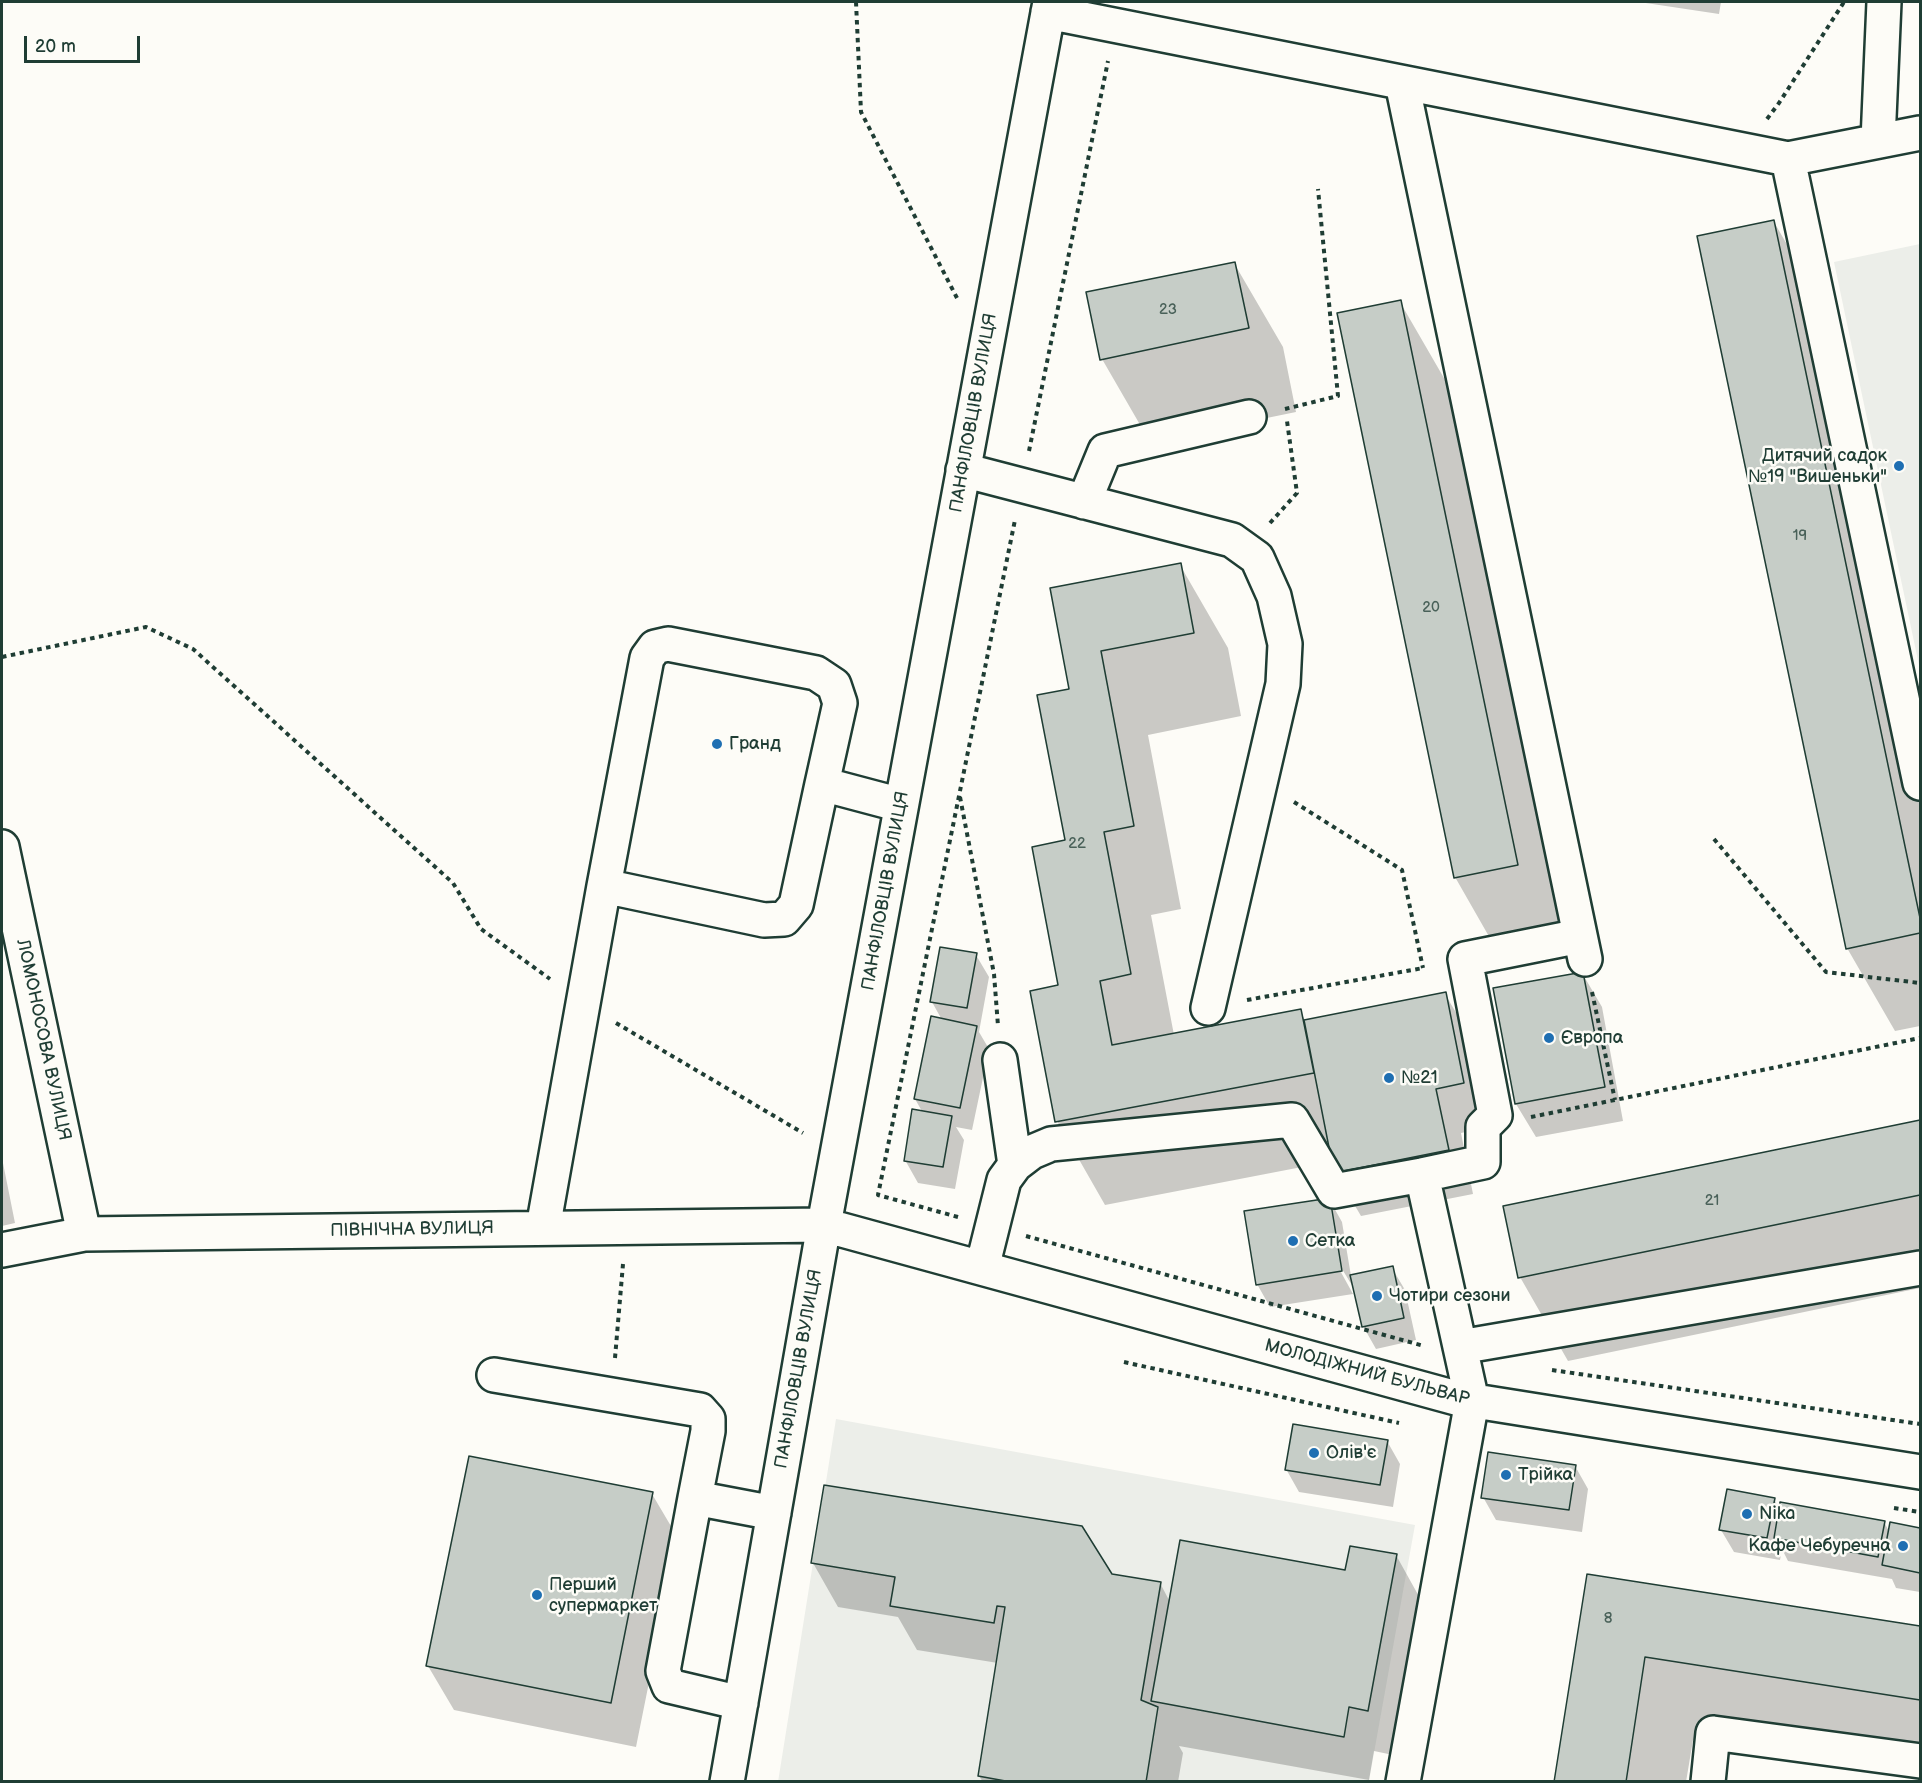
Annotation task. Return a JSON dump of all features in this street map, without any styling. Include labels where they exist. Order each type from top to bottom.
[{"type":"street","points":[[1878,141],[1884,2]]},
{"type":"street","points":[[1049,7],[1115,25],[1788,159],[1920,133]]},
{"type":"street","name":"ПАНФІЛОВЦІВ ВУЛИЦЯ","points":[[727,1782],[824,1225],[1049,7]]},
{"type":"street","points":[[982,1268],[1004,1180],[1015,1165],[1032,1152],[1051,1144],[1292,1120],[1334,1191],[1483,1162],[1483,1127],[1495,1115],[1465,959],[1582,947],[1402,83]]},
{"type":"street","points":[[1788,159],[1920,783]]},
{"type":"street","points":[[1084,502],[1105,451],[1249,417]]},
{"type":"street","points":[[963,470],[1232,540],[1257,558],[1274,596],[1285,644],[1283,684],[1208,1008]]},
{"type":"street","points":[[543,1228],[604,886],[647,658],[655,647],[668,644],[816,673],[834,685],[840,704],[796,905],[783,919],[764,920],[604,886]]},
{"type":"street","points":[[822,784],[902,805]]},
{"type":"street","name":"ЛОМОНОСОВА ВУЛИЦЯ","points":[[2,847],[84,1234]]},
{"type":"street","points":[[1000,1060],[1015,1165]]},
{"type":"street","points":[[1403,1782],[1472,1401],[1422,1175]]},
{"type":"street","name":"ПІВНІЧНА ВУЛИЦЯ","points":[[2,1250],[84,1234],[824,1225]]},
{"type":"street","name":"МОЛОДІЖНИЙ БУЛЬВАР","points":[[824,1225],[1456,1398],[1920,1472]]},
{"type":"street","points":[[1461,1352],[1920,1268]]},
{"type":"street","points":[[494,1375],[700,1410],[708,1419],[708,1431],[663,1671],[669,1686],[741,1703]]},
{"type":"street","points":[[695,1498],[774,1513]]},
{"type":"street","points":[[1708,1782],[1713,1733],[1920,1761]]},
{"type":"path","points":[[856,2],[861,112],[958,300]]},
{"type":"path","points":[[1742,150],[1779,103],[1844,2]]},
{"type":"path","points":[[1115,25],[878,1195],[1461,1352]]},
{"type":"path","points":[[1249,417],[1338,396],[1318,189]]},
{"type":"path","points":[[1245,550],[1297,493],[1285,409]]},
{"type":"path","points":[[2,657],[146,627],[193,649],[453,883],[481,929],[584,1004],[838,1153]]},
{"type":"path","points":[[1261,781],[1402,870],[1422,968]]},
{"type":"path","points":[[959,794],[994,974],[1000,1060]]},
{"type":"path","points":[[1714,839],[1826,972],[1920,983]]},
{"type":"path","points":[[1582,947],[1615,1100]]},
{"type":"path","points":[[1208,1008],[1465,959]]},
{"type":"path","points":[[1483,1127],[1920,1038]]},
{"type":"path","points":[[611,1395],[627,1227]]},
{"type":"path","points":[[1545,1369],[1920,1424]]},
{"type":"shaded area","name":"Дитячий садок №19 \"Вишеньки\"","points":[[1920,244],[1920,670],[1834,262]]},
{"type":"shaded area","points":[[836,1419],[1415,1525],[1369,1781],[778,1782]]},
{"type":"building","points":[[1774,220],[1920,918],[1920,933],[1846,949],[1697,236]]},
{"type":"building","points":[[1235,262],[1249,328],[1100,360],[1086,292]]},
{"type":"building","points":[[1401,300],[1518,865],[1454,878],[1337,313]]},
{"type":"building","points":[[1181,563],[1194,633],[1101,651],[1134,826],[1104,832],[1131,974],[1100,981],[1112,1045],[1301,1009],[1314,1073],[1055,1122],[1030,991],[1058,985],[1032,847],[1065,840],[1037,695],[1069,689],[1050,588]]},
{"type":"building","points":[[940,947],[977,953],[967,1008],[930,1002]]},
{"type":"building","name":"Європа","points":[[1583,972],[1605,1087],[1515,1104],[1493,988]]},
{"type":"building","name":"№21","points":[[1446,992],[1464,1083],[1436,1089],[1449,1150],[1334,1173],[1304,1020]]},
{"type":"building","points":[[931,1016],[977,1026],[960,1108],[914,1099]]},
{"type":"building","points":[[912,1109],[952,1116],[943,1167],[904,1161]]},
{"type":"building","points":[[1920,1120],[1920,1195],[1518,1278],[1503,1206]]},
{"type":"building","name":"Сетка","points":[[1330,1198],[1342,1271],[1256,1285],[1244,1211]]},
{"type":"building","name":"Чотири сезони","points":[[1393,1266],[1404,1318],[1362,1327],[1350,1275]]},
{"type":"building","points":[[1293,1424],[1388,1440],[1380,1485],[1285,1470]]},
{"type":"building","points":[[1488,1452],[1576,1465],[1569,1510],[1481,1498]]},
{"type":"building","name":"Перший супермаркет","points":[[469,1456],[653,1492],[611,1703],[426,1666]]},
{"type":"building","points":[[824,1485],[1082,1526],[1112,1574],[1161,1582],[1141,1700],[1158,1707],[1146,1782],[1011,1782],[978,1776],[1005,1607],[997,1606],[994,1623],[890,1606],[895,1577],[811,1563]]},
{"type":"building","name":"Nika","points":[[1727,1489],[1775,1498],[1767,1538],[1719,1530]]},
{"type":"building","points":[[1780,1502],[1885,1521],[1878,1557],[1774,1538]]},
{"type":"building","name":"Кафе Чебуречна","points":[[1890,1522],[1920,1528],[1920,1573],[1882,1565]]},
{"type":"building","points":[[1180,1540],[1345,1570],[1350,1546],[1397,1554],[1368,1711],[1349,1707],[1344,1737],[1151,1701]]},
{"type":"building","points":[[1587,1574],[1920,1626],[1920,1700],[1645,1657],[1626,1782],[1554,1782]]},
{"type":"place","name":"Дитячий садок №19 \"Вишеньки\"","points":[[1899,466]]},
{"type":"place","name":"Гранд","points":[[717,744]]},
{"type":"place","name":"Європа","points":[[1549,1038]]},
{"type":"place","name":"№21","points":[[1389,1078]]},
{"type":"place","name":"Сетка","points":[[1293,1241]]},
{"type":"place","name":"Чотири сезони","points":[[1377,1296]]},
{"type":"place","name":"Олів'є","points":[[1314,1453]]},
{"type":"place","name":"Трійка","points":[[1506,1475]]},
{"type":"place","name":"Nika","points":[[1747,1514]]},
{"type":"place","name":"Кафе Чебуречна","points":[[1903,1546]]},
{"type":"place","name":"Перший супермаркет","points":[[537,1595]]}]
